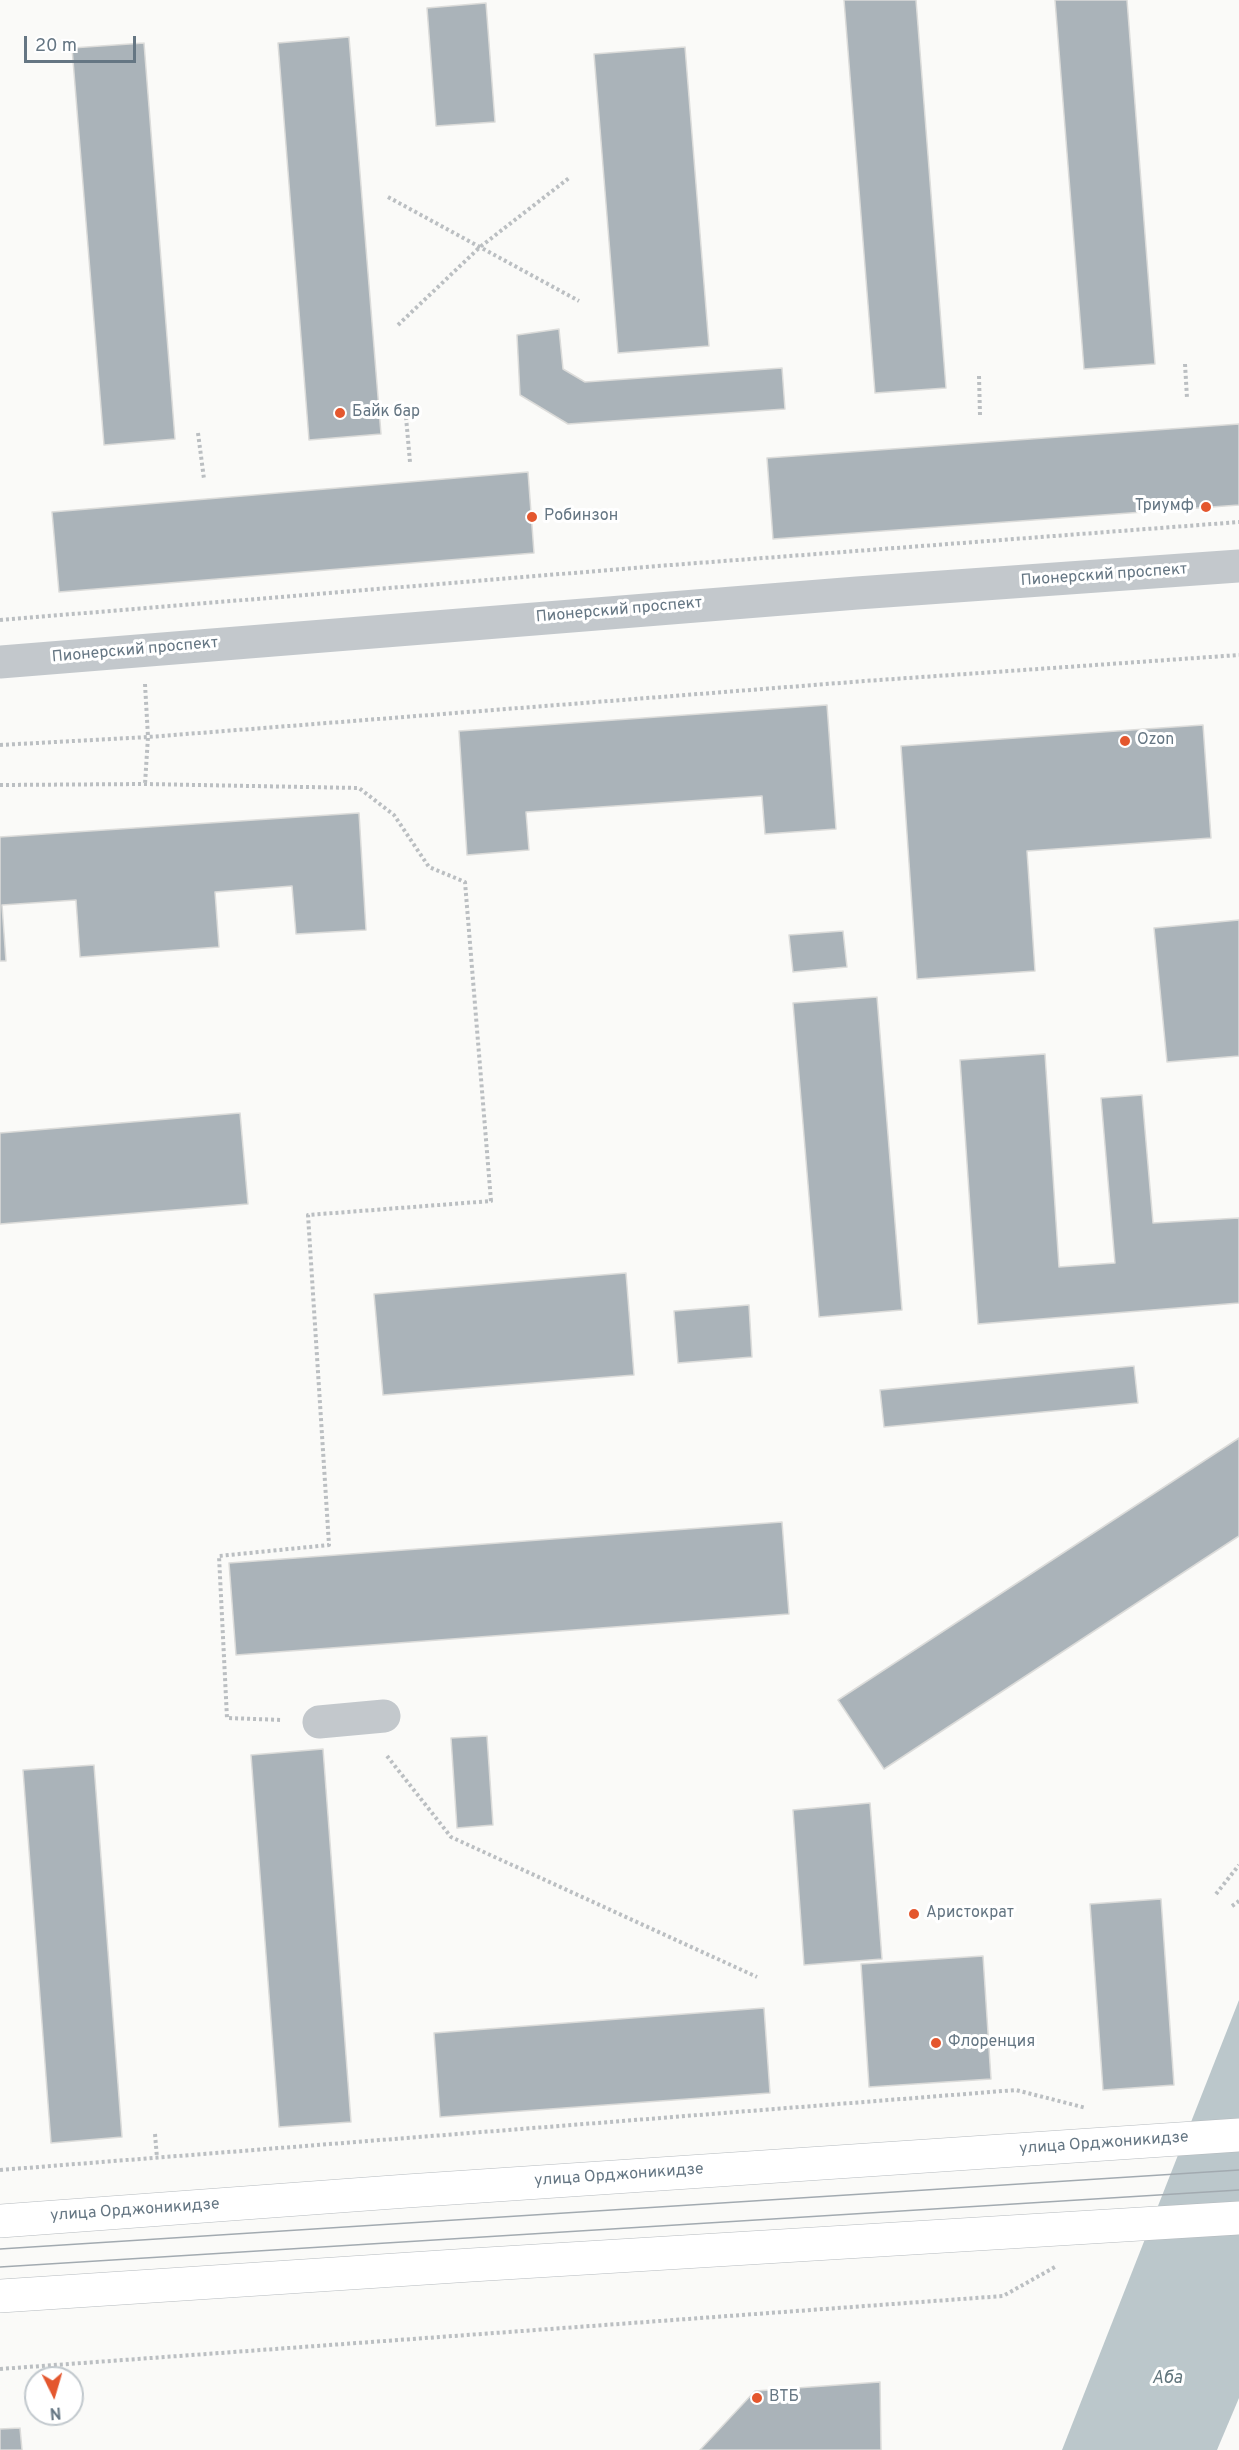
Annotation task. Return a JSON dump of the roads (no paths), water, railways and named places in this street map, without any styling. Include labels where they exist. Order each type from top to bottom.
[{"type":"main road","name":"улица Орджоникидзе","points":[[0,2221],[406,2191],[1239,2135]]},
{"type":"main road","points":[[0,2296],[494,2263],[1239,2218]]},
{"type":"street","name":"Пионерский проспект","points":[[0,662],[857,593],[1239,566]]},
{"type":"street","points":[[319,1722],[384,1716]]},
{"type":"water","name":"Аба","points":[[1239,2000],[1239,2398],[1217,2450],[1062,2450]]},
{"type":"tram line","points":[[0,2249],[1239,2170]]},
{"type":"tram line","points":[[0,2267],[1239,2190]]},
{"type":"place","name":"Байк бар","points":[[340,413]]},
{"type":"place","name":"Триумф","points":[[1206,507]]},
{"type":"place","name":"Робинзон","points":[[532,517]]},
{"type":"place","name":"Ozon","points":[[1125,741]]},
{"type":"place","name":"Аристократ","points":[[914,1914]]},
{"type":"place","name":"Флоренция","points":[[936,2043]]},
{"type":"place","name":"ВТБ","points":[[757,2398]]}]
